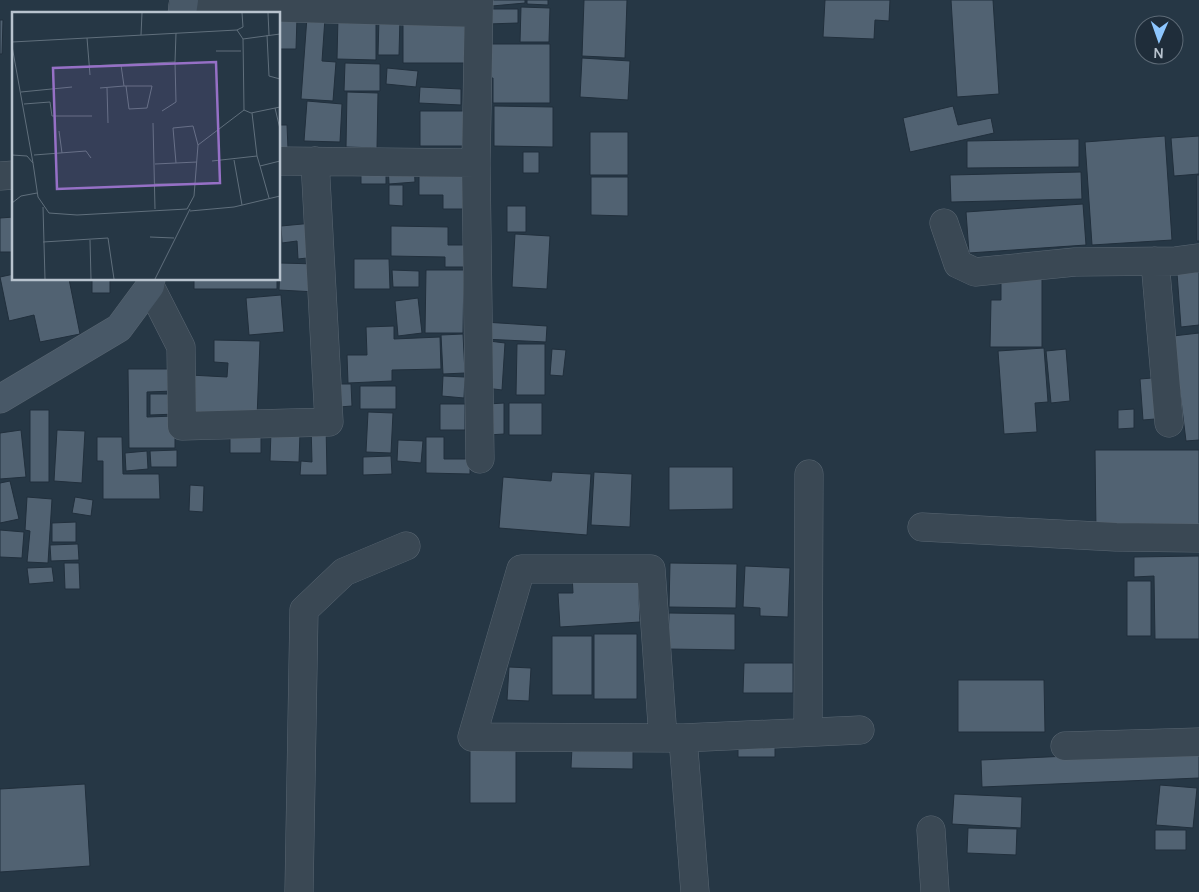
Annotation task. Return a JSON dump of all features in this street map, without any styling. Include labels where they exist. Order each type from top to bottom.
[{"type":"main road","points":[[0,399],[119,328],[150,282]]},
{"type":"street","points":[[183,6],[478,6],[476,163],[480,459]]},
{"type":"street","points":[[280,161],[476,163]]},
{"type":"street","points":[[150,282],[182,347],[182,426],[330,422],[315,162]]},
{"type":"street","points":[[944,223],[958,264],[975,272],[1075,262],[1155,261],[1199,258]]},
{"type":"street","points":[[1155,261],[1169,424]]},
{"type":"street","points":[[808,732],[809,474]]},
{"type":"street","points":[[922,527],[1116,537],[1199,538]]},
{"type":"street","points":[[299,892],[304,610],[344,572],[406,546]]},
{"type":"street","points":[[695,892],[673,738],[651,569],[521,570],[472,737],[673,738],[860,730]]},
{"type":"street","points":[[1065,746],[1199,742]]},
{"type":"street","points":[[931,830],[935,892]]},
{"type":"building","points":[[491,0],[525,0],[525,3],[492,6]]},
{"type":"building","points":[[527,0],[548,0],[548,5],[527,4]]},
{"type":"building","points":[[584,0],[627,0],[625,58],[582,56]]},
{"type":"building","points":[[825,0],[890,0],[889,21],[875,20],[874,39],[823,37]]},
{"type":"building","points":[[951,0],[993,0],[999,94],[957,97]]},
{"type":"building","points":[[521,7],[550,8],[549,42],[520,42]]},
{"type":"building","points":[[488,9],[518,9],[518,23],[488,24]]},
{"type":"building","points":[[280,16],[297,17],[296,49],[280,49]]},
{"type":"building","points":[[338,16],[376,16],[376,60],[337,59]]},
{"type":"building","points":[[307,17],[325,18],[322,61],[336,62],[333,101],[301,99]]},
{"type":"building","points":[[379,17],[400,17],[399,55],[378,55]]},
{"type":"building","points":[[403,19],[466,19],[466,63],[403,63]]},
{"type":"building","points":[[0,20],[3,20],[2,54],[0,54]]},
{"type":"building","points":[[482,44],[550,44],[550,103],[493,103],[493,78],[482,78]]},
{"type":"building","points":[[582,58],[630,61],[628,100],[580,97]]},
{"type":"building","points":[[345,63],[380,64],[380,91],[344,91]]},
{"type":"building","points":[[387,68],[418,71],[416,87],[386,84]]},
{"type":"building","points":[[420,87],[461,89],[461,105],[419,103]]},
{"type":"building","points":[[347,92],[378,93],[377,148],[346,147]]},
{"type":"building","points":[[307,101],[342,104],[340,142],[304,141]]},
{"type":"building","points":[[494,106],[553,107],[553,147],[494,146]]},
{"type":"building","points":[[953,106],[958,125],[991,118],[994,133],[910,152],[903,118]]},
{"type":"building","points":[[420,111],[473,111],[473,146],[420,146]]},
{"type":"building","points":[[280,125],[287,125],[288,149],[280,149]]},
{"type":"building","points":[[590,132],[628,132],[628,175],[590,175]]},
{"type":"building","points":[[1165,136],[1172,240],[1092,245],[1085,142]]},
{"type":"building","points":[[1199,136],[1199,174],[1174,176],[1171,138]]},
{"type":"building","points":[[1079,139],[1079,167],[967,168],[967,141]]},
{"type":"building","points":[[523,152],[539,152],[539,173],[523,173]]},
{"type":"building","points":[[414,163],[415,182],[389,184],[388,164]]},
{"type":"building","points":[[361,164],[386,164],[386,184],[361,184]]},
{"type":"building","points":[[419,164],[464,164],[463,209],[443,209],[443,195],[419,195]]},
{"type":"building","points":[[1081,172],[1082,199],[951,202],[950,175]]},
{"type":"building","points":[[1197,175],[1199,175],[1199,241],[1197,241]]},
{"type":"building","points":[[591,177],[628,177],[628,216],[591,215]]},
{"type":"building","points":[[389,185],[403,185],[403,206],[389,205]]},
{"type":"building","points":[[1083,204],[1086,245],[969,253],[966,212]]},
{"type":"building","points":[[507,206],[526,206],[526,232],[507,232]]},
{"type":"building","points":[[12,217],[12,252],[0,252],[0,218]]},
{"type":"building","points":[[313,223],[316,257],[298,259],[297,241],[282,243],[281,226]]},
{"type":"building","points":[[391,226],[448,227],[448,245],[465,245],[465,267],[445,267],[445,257],[391,256]]},
{"type":"building","points":[[515,234],[550,236],[547,289],[512,287]]},
{"type":"building","points":[[354,259],[389,259],[390,289],[354,289]]},
{"type":"building","points":[[280,263],[317,264],[316,292],[279,290]]},
{"type":"building","points":[[392,270],[419,271],[419,287],[393,287]]},
{"type":"building","points":[[426,270],[464,270],[463,333],[425,333]]},
{"type":"building","points":[[1199,272],[1199,325],[1181,327],[1177,273]]},
{"type":"building","points":[[1001,273],[1042,274],[1042,347],[990,347],[991,300],[1001,300]]},
{"type":"building","points":[[12,274],[12,280],[69,280],[80,334],[40,342],[34,315],[9,321],[0,277]]},
{"type":"building","points":[[92,280],[110,280],[110,293],[92,293]]},
{"type":"building","points":[[194,280],[277,280],[277,289],[194,289]]},
{"type":"building","points":[[281,295],[284,332],[249,335],[246,298]]},
{"type":"building","points":[[418,298],[422,333],[398,336],[395,301]]},
{"type":"building","points":[[484,322],[547,326],[546,342],[483,339]]},
{"type":"building","points":[[394,326],[394,339],[440,337],[441,369],[392,370],[392,381],[348,383],[347,355],[367,355],[366,327]]},
{"type":"building","points":[[1199,333],[1199,440],[1186,441],[1173,336]]},
{"type":"building","points":[[463,334],[465,373],[443,374],[441,335]]},
{"type":"building","points":[[214,340],[260,341],[257,418],[189,416],[190,375],[227,377],[228,363],[214,362]]},
{"type":"building","points":[[489,341],[505,343],[502,390],[486,388]]},
{"type":"building","points":[[517,344],[545,344],[545,395],[516,395]]},
{"type":"building","points":[[1044,348],[1048,402],[1035,403],[1037,432],[1004,434],[998,351]]},
{"type":"building","points":[[552,349],[566,350],[563,376],[550,375]]},
{"type":"building","points":[[1066,349],[1070,401],[1051,403],[1046,351]]},
{"type":"building","points":[[128,369],[174,369],[174,391],[147,392],[147,417],[175,416],[175,448],[129,448]]},
{"type":"building","points":[[443,376],[465,377],[464,398],[442,396]]},
{"type":"building","points":[[1165,377],[1167,418],[1143,420],[1140,379]]},
{"type":"building","points":[[338,384],[351,384],[352,406],[339,407]]},
{"type":"building","points":[[360,386],[396,386],[396,409],[360,409]]},
{"type":"building","points":[[150,394],[177,394],[177,414],[150,415]]},
{"type":"building","points":[[504,403],[504,434],[488,435],[488,404]]},
{"type":"building","points":[[509,403],[542,403],[542,435],[509,435]]},
{"type":"building","points":[[440,404],[465,404],[465,430],[440,430]]},
{"type":"building","points":[[1134,409],[1134,428],[1118,429],[1118,410]]},
{"type":"building","points":[[30,410],[49,410],[49,482],[30,482]]},
{"type":"building","points":[[368,412],[393,413],[391,453],[366,452]]},
{"type":"building","points":[[311,424],[326,424],[327,475],[300,475],[301,461],[312,462]]},
{"type":"building","points":[[230,428],[261,428],[261,453],[230,453]]},
{"type":"building","points":[[21,430],[26,477],[0,479],[0,433]]},
{"type":"building","points":[[57,430],[85,431],[82,483],[54,481]]},
{"type":"building","points":[[271,431],[300,432],[299,462],[270,461]]},
{"type":"building","points":[[97,437],[122,437],[123,474],[159,474],[160,499],[103,499],[103,461],[97,461]]},
{"type":"building","points":[[426,437],[444,437],[444,459],[470,459],[470,474],[426,473]]},
{"type":"building","points":[[398,440],[423,441],[421,463],[397,461]]},
{"type":"building","points":[[177,450],[177,467],[151,467],[150,451]]},
{"type":"building","points":[[1095,450],[1199,450],[1199,530],[1096,530]]},
{"type":"building","points":[[147,451],[148,469],[126,471],[125,453]]},
{"type":"building","points":[[391,456],[392,474],[363,475],[363,457]]},
{"type":"building","points":[[669,467],[733,467],[733,509],[669,510]]},
{"type":"building","points":[[552,472],[591,474],[587,535],[499,528],[503,477],[551,481]]},
{"type":"building","points":[[594,472],[632,474],[630,527],[591,525]]},
{"type":"building","points":[[10,481],[19,519],[0,523],[0,483]]},
{"type":"building","points":[[190,485],[204,486],[203,512],[189,511]]},
{"type":"building","points":[[27,497],[52,499],[48,563],[27,562],[30,531],[25,530]]},
{"type":"building","points":[[75,497],[93,500],[91,516],[72,513]]},
{"type":"building","points":[[76,522],[76,542],[52,542],[52,523]]},
{"type":"building","points":[[0,530],[24,532],[22,558],[0,557]]},
{"type":"building","points":[[78,544],[79,560],[51,561],[50,545]]},
{"type":"building","points":[[1199,556],[1199,639],[1155,639],[1154,576],[1134,577],[1134,557]]},
{"type":"building","points":[[64,563],[79,563],[80,589],[65,589]]},
{"type":"building","points":[[670,563],[737,564],[736,608],[669,607]]},
{"type":"building","points":[[745,566],[790,568],[788,617],[760,616],[760,608],[743,607]]},
{"type":"building","points":[[52,567],[54,582],[29,584],[27,568]]},
{"type":"building","points":[[638,571],[640,622],[560,627],[558,593],[573,593],[572,574]]},
{"type":"building","points":[[1127,581],[1151,581],[1151,636],[1127,636]]},
{"type":"building","points":[[669,613],[735,614],[735,650],[668,649]]},
{"type":"building","points":[[594,634],[637,634],[637,699],[594,699]]},
{"type":"building","points":[[552,636],[592,636],[592,695],[552,695]]},
{"type":"building","points":[[744,663],[793,663],[793,693],[743,693]]},
{"type":"building","points":[[509,667],[531,668],[529,701],[507,700]]},
{"type":"building","points":[[958,680],[1044,680],[1045,732],[958,732]]},
{"type":"building","points":[[738,741],[775,741],[775,757],[738,757]]},
{"type":"building","points":[[470,745],[516,745],[516,803],[470,803]]},
{"type":"building","points":[[572,747],[633,748],[633,769],[571,768]]},
{"type":"building","points":[[1199,750],[1199,778],[982,787],[981,760]]},
{"type":"building","points":[[85,784],[90,866],[0,872],[0,789]]},
{"type":"building","points":[[1160,785],[1197,788],[1193,828],[1156,825]]},
{"type":"building","points":[[954,794],[1022,797],[1021,828],[952,824]]},
{"type":"building","points":[[968,828],[1017,829],[1016,855],[967,853]]},
{"type":"building","points":[[1155,830],[1186,830],[1186,850],[1155,850]]}]
